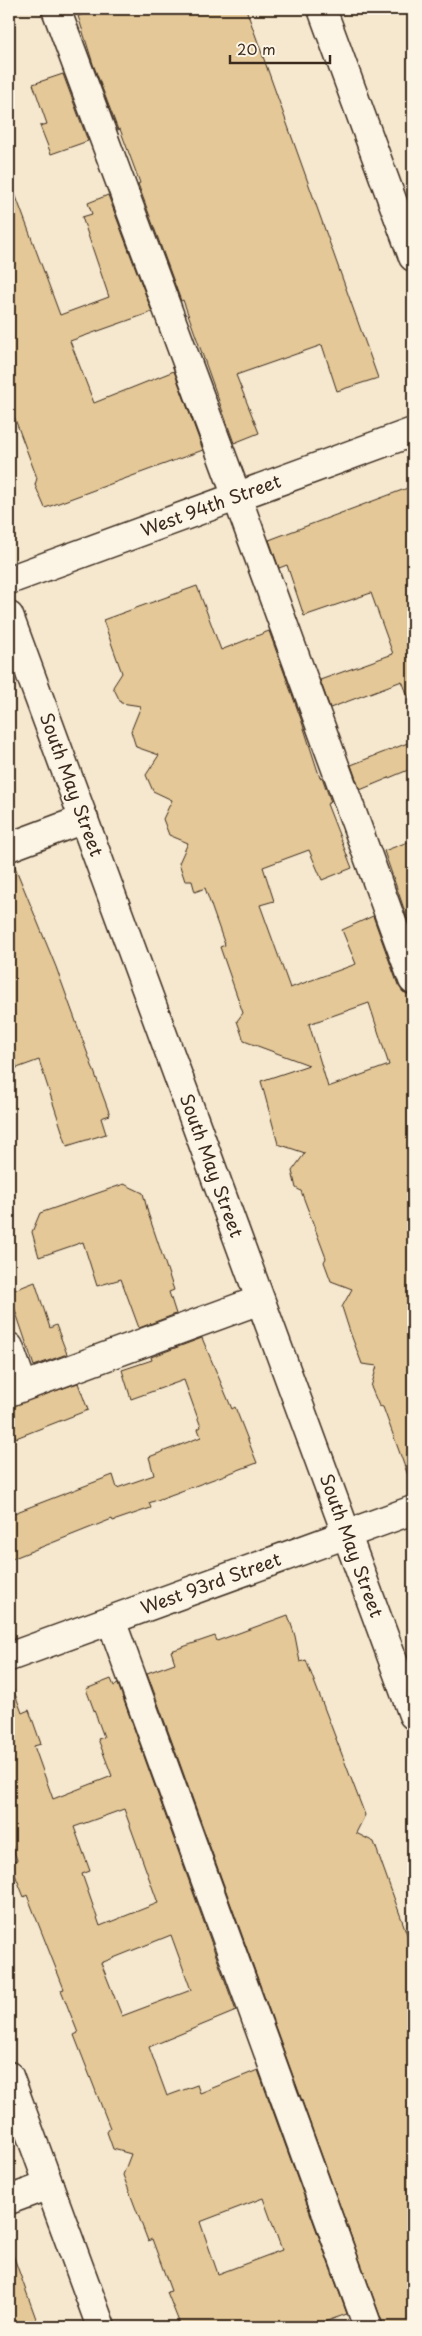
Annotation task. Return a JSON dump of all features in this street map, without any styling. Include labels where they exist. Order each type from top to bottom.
[{"type":"street","points":[[56,9],[413,980]]},
{"type":"street","points":[[322,9],[413,257]]},
{"type":"street","name":"West 94th Street","points":[[9,580],[413,432]]},
{"type":"street","name":"South May Street","points":[[9,616],[413,1716]]},
{"type":"street","points":[[9,847],[84,819]]},
{"type":"street","points":[[9,1347],[16,1389],[260,1300]]},
{"type":"street","name":"West 93rd Street","points":[[9,1658],[413,1510]]},
{"type":"street","points":[[110,1620],[368,2327]]},
{"type":"street","points":[[9,2076],[101,2327]]},
{"type":"street","points":[[9,2200],[49,2185]]},
{"type":"building","points":[[99,9],[246,9],[378,378],[337,391],[322,345],[236,375],[259,433],[234,443],[183,300],[181,301],[138,184],[140,183],[120,129],[118,130],[93,64],[78,16]]},
{"type":"building","points":[[63,74],[88,141],[51,154],[40,126],[47,124],[33,84]]},
{"type":"building","points":[[11,183],[60,315],[109,297],[82,217],[92,214],[88,203],[108,195],[152,312],[70,341],[94,403],[174,371],[203,450],[45,508],[35,485],[37,478],[9,403],[9,184]]},
{"type":"building","points":[[413,486],[413,700],[410,701],[402,681],[330,708],[320,680],[393,654],[371,593],[304,616],[287,565],[279,568],[269,540]]},
{"type":"building","points":[[197,586],[221,650],[269,631],[320,778],[322,777],[331,802],[327,804],[352,868],[322,880],[309,850],[263,867],[274,901],[260,905],[290,988],[356,964],[342,930],[373,916],[398,985],[403,992],[413,995],[413,1480],[410,1481],[383,1407],[379,1406],[371,1387],[377,1366],[362,1364],[342,1307],[352,1289],[331,1281],[324,1262],[326,1258],[301,1191],[296,1188],[292,1171],[305,1153],[278,1144],[261,1081],[309,1065],[244,1041],[237,1021],[243,1013],[220,947],[225,945],[205,888],[195,892],[192,881],[185,881],[179,863],[188,843],[169,835],[163,819],[172,800],[153,791],[146,775],[159,755],[136,747],[131,731],[141,706],[121,703],[113,687],[122,673],[103,620]],"holes":[[[369,1003],[389,1065],[328,1087],[309,1024]]]},
{"type":"building","points":[[413,741],[413,768],[360,790],[351,765]]},
{"type":"building","points":[[413,840],[413,935],[384,851]]},
{"type":"building","points":[[9,862],[13,862],[56,967],[110,1115],[101,1118],[106,1134],[67,1146],[39,1060],[17,1068],[9,1046]]},
{"type":"building","points":[[124,1184],[143,1193],[174,1290],[169,1292],[176,1314],[139,1328],[121,1279],[97,1286],[83,1242],[39,1257],[32,1232],[40,1213]]},
{"type":"building","points":[[35,1282],[50,1328],[56,1325],[67,1354],[34,1366],[9,1292]]},
{"type":"building","points":[[202,1338],[232,1409],[235,1407],[257,1463],[149,1503],[151,1508],[113,1521],[112,1519],[9,1560],[9,1515],[113,1475],[117,1488],[154,1475],[149,1457],[201,1437],[198,1429],[201,1427],[184,1380],[131,1399],[122,1370],[152,1360],[151,1357]]},
{"type":"building","points":[[78,1383],[88,1410],[16,1438],[9,1421],[9,1407]]},
{"type":"building","points":[[288,1615],[295,1636],[300,1662],[306,1660],[365,1815],[356,1833],[374,1842],[413,1951],[413,2327],[384,2327],[147,1673],[175,1663],[171,1651],[215,1636],[217,1641]]},
{"type":"building","points":[[111,1679],[114,1686],[118,1684],[236,2011],[149,2047],[167,2096],[197,2085],[200,2093],[258,2070],[347,2314],[310,2327],[181,2327],[167,2292],[171,2291],[152,2239],[148,2241],[123,2175],[131,2154],[113,2149],[107,2132],[110,2128],[74,2035],[78,2033],[61,1990],[64,1989],[27,1895],[24,1897],[10,1862],[17,1860],[9,1838],[9,1687],[12,1686],[22,1713],[29,1710],[41,1744],[34,1746],[53,1799],[112,1776],[98,1739],[104,1737],[86,1689]],"holes":[[[124,1809],[158,1903],[100,1926],[82,1874],[90,1871],[74,1827]],[[171,1935],[191,1990],[122,2016],[101,1963]],[[263,2198],[282,2250],[218,2274],[200,2222]]]},
{"type":"building","points":[[12,2252],[39,2327],[9,2327],[9,2253]]}]
